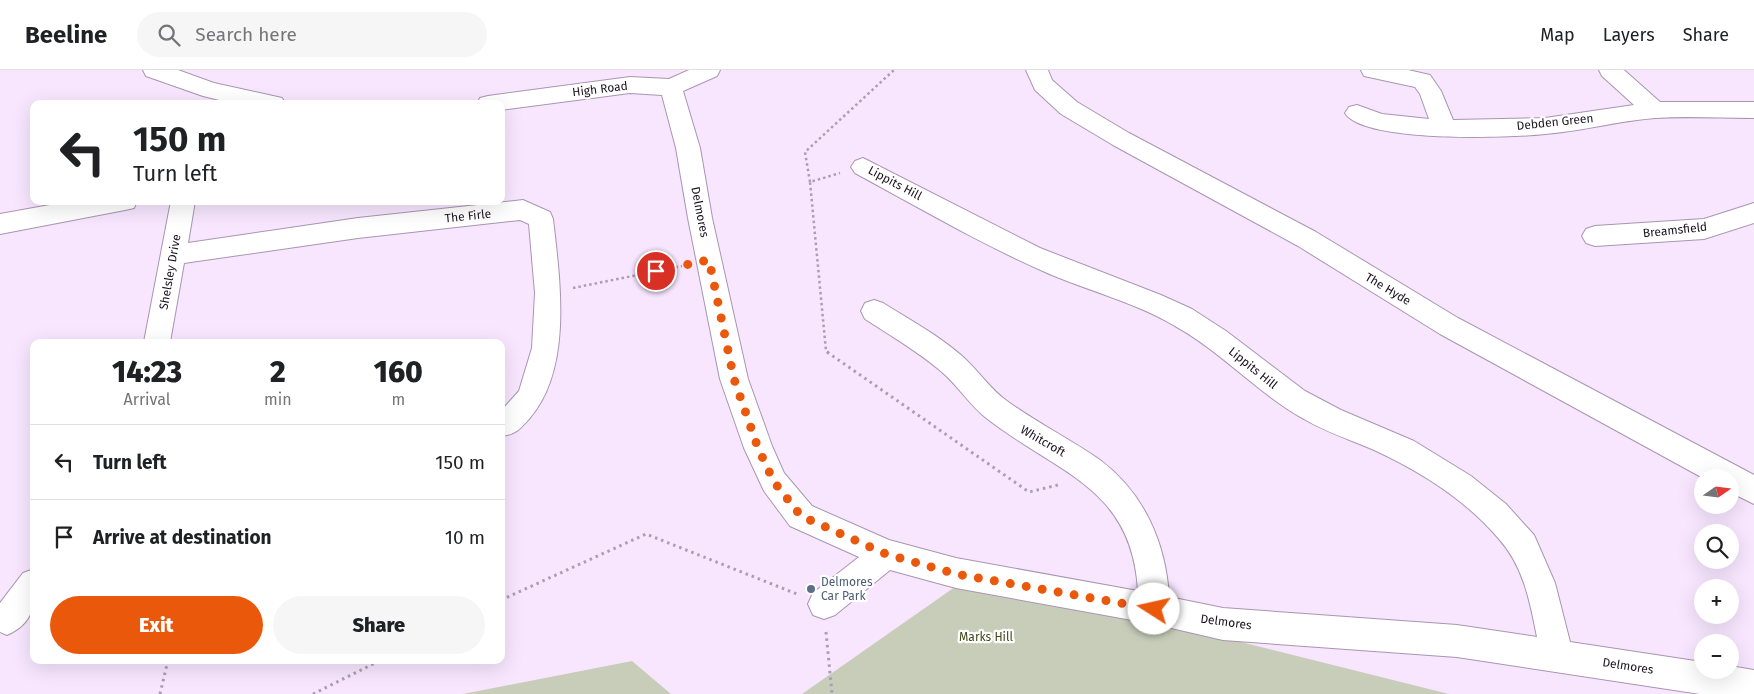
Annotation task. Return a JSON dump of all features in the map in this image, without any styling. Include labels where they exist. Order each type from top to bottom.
[{"type":"street","points":[[154,70],[236,100]]},
{"type":"street","points":[[671,88],[686,79],[709,70]]},
{"type":"street","name":"The Hyde","points":[[1037,70],[1043,84],[1069,108],[1121,139],[1307,239],[1449,326],[1754,490]]},
{"type":"street","points":[[1372,70],[1415,78],[1426,78],[1445,129]]},
{"type":"street","points":[[1610,70],[1655,110]]},
{"type":"street","name":"High Road","points":[[505,102],[630,85],[652,84],[671,88]]},
{"type":"street","name":"Delmores","points":[[671,88],[688,148],[734,379],[758,448],[774,482],[801,516],[886,554],[956,574],[1154,609],[1223,624],[1457,641],[1557,654],[1754,686]]},
{"type":"street","name":"Debden Green","points":[[1357,113],[1380,122],[1445,129],[1545,126],[1655,110],[1754,110]]},
{"type":"street","name":"Lippits Hill","points":[[863,167],[1000,240],[1095,281],[1135,295],[1184,318],[1214,337],[1276,387],[1313,411],[1387,442],[1424,461],[1463,487],[1501,519],[1524,546],[1540,582],[1557,654]]},
{"type":"street","points":[[0,224],[103,205]]},
{"type":"street","name":"Shelsley Drive","points":[[158,339],[182,205]]},
{"type":"street","name":"The Firle","points":[[173,255],[358,228],[523,210],[541,219],[548,293],[544,348],[532,398],[508,423],[505,423]]},
{"type":"street","name":"Breamsfield","points":[[1595,236],[1704,229],[1754,213]]},
{"type":"street","name":"Whitcroft","points":[[874,311],[926,343],[961,372],[993,408],[1018,427],[1097,474],[1120,495],[1136,522],[1149,560],[1154,609]]},
{"type":"street","points":[[824,604],[886,554]]},
{"type":"street","points":[[7,619],[30,589]]},
{"type":"path","points":[[810,182],[805,152],[894,70]]},
{"type":"path","points":[[548,293],[709,260]]},
{"type":"path","points":[[505,598],[646,534],[824,604],[832,694]]},
{"type":"path","points":[[160,694],[167,664]]},
{"type":"path","points":[[313,694],[373,664]]},
{"type":"green space","name":"Marks Hill","points":[[972,575],[1449,694],[802,694]]},
{"type":"green space","points":[[632,661],[671,694],[463,694]]},
{"type":"place","name":"Delmores Car Park","points":[[811,589]]},
{"type":"route","points":[[656,271],[709,260],[734,379],[758,448],[774,482],[801,516],[886,554],[956,574],[1154,609]]}]
